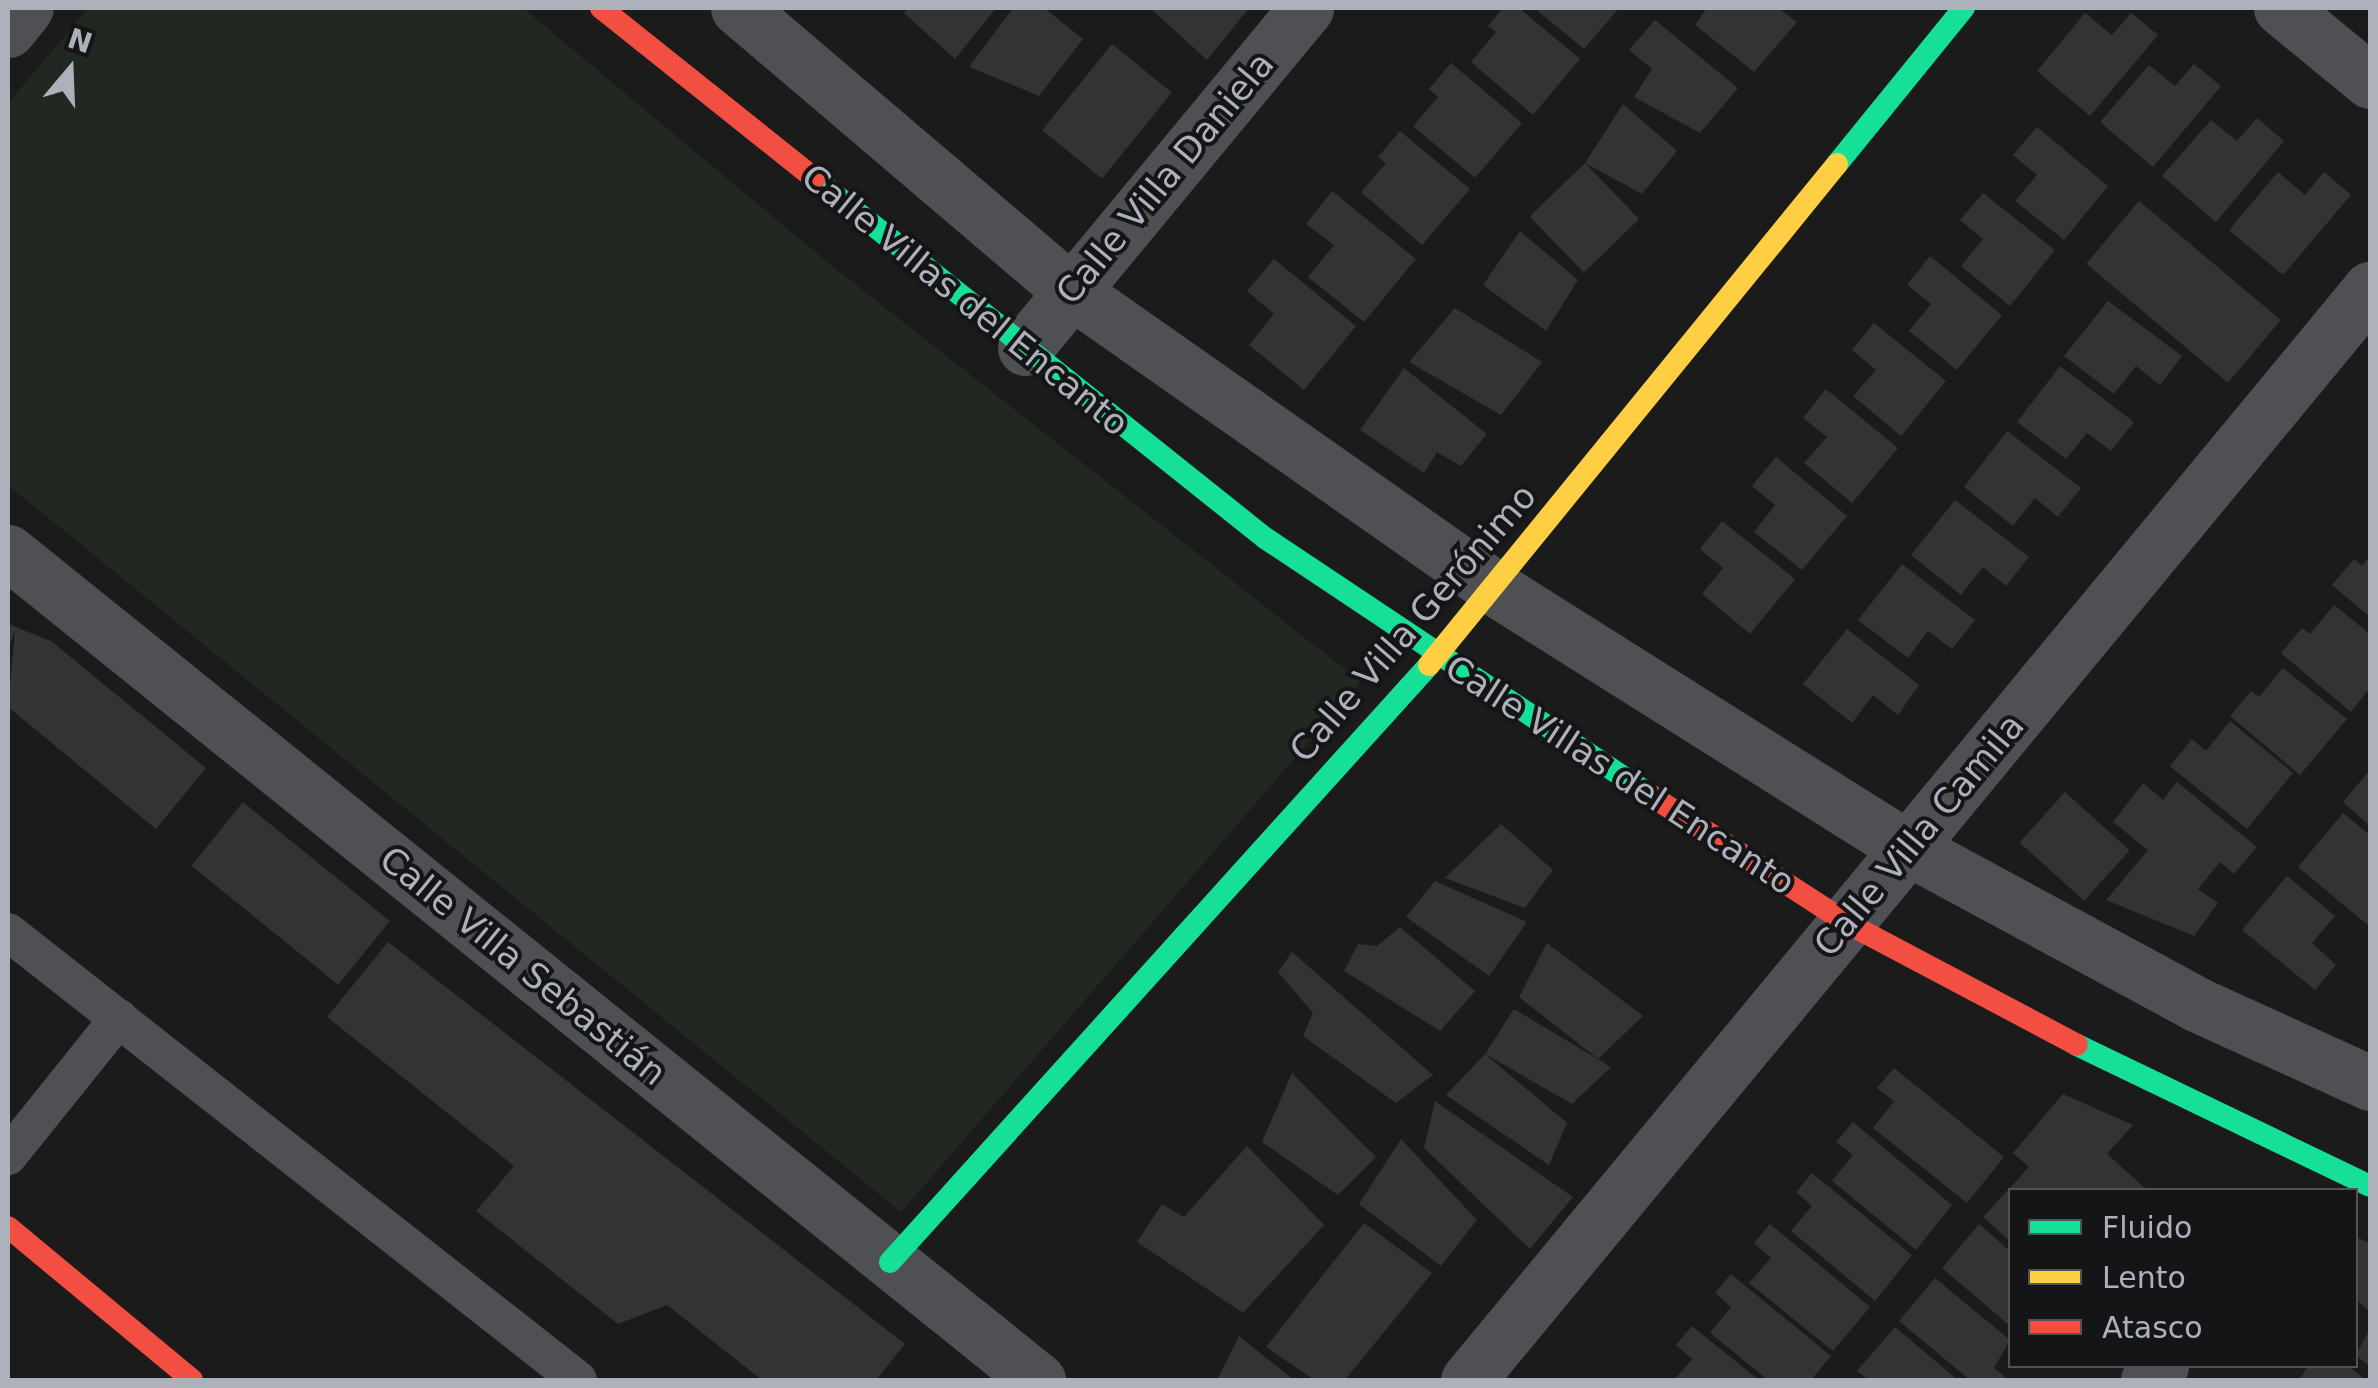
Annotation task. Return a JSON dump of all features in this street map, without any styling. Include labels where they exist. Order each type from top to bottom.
[{"type":"street","points":[[8,30],[26,8]]},
{"type":"street","name":"Calle Villas del Encanto","points":[[601,8],[1266,538],[1437,656],[1846,923],[2337,1182]]},
{"type":"street","points":[[738,8],[1071,291],[1493,588],[1908,848],[2196,1004],[2368,1079]]},
{"type":"street","name":"Calle Villa Daniela","points":[[1025,348],[1306,8]]},
{"type":"street","name":"Calle Villa Gerónimo","points":[[890,1262],[1437,656],[1964,8]]},
{"type":"street","points":[[2281,8],[2370,81]]},
{"type":"street","name":"Calle Villa Camila","points":[[1468,1380],[2370,289]]},
{"type":"street","name":"Calle Villa Sebastián","points":[[8,552],[1038,1380]]},
{"type":"street","points":[[8,1227],[192,1380]]},
{"type":"lane","points":[[8,932],[578,1380]]},
{"type":"lane","points":[[8,1156],[119,1018]]},
{"type":"shaded area","points":[[89,8],[523,8],[832,266],[1361,682],[901,1212],[8,485],[8,103]]},
{"type":"building","points":[[909,8],[996,8],[955,59],[904,13]]},
{"type":"building","points":[[1013,8],[1044,8],[1083,39],[1039,96],[969,67]]},
{"type":"building","points":[[1150,8],[1249,8],[1207,60]]},
{"type":"building","points":[[1503,8],[1519,8],[1580,59],[1533,115],[1471,62],[1496,32],[1488,26]]},
{"type":"building","points":[[1534,8],[1619,8],[1584,49]]},
{"type":"building","points":[[1707,8],[1778,8],[1797,22],[1754,72],[1695,25]]},
{"type":"building","points":[[2085,13],[2112,35],[2131,13],[2158,35],[2090,116],[2037,71]]},
{"type":"building","points":[[1655,20],[1738,88],[1700,133],[1634,97],[1652,69],[1629,50]]},
{"type":"building","points":[[1112,44],[1172,92],[1102,179],[1042,130]]},
{"type":"building","points":[[1451,63],[1522,123],[1475,178],[1413,126],[1438,97],[1429,89]]},
{"type":"building","points":[[2194,64],[2221,86],[2153,167],[2100,122],[2149,65],[2175,86]]},
{"type":"building","points":[[1623,104],[1677,151],[1642,194],[1585,163]]},
{"type":"building","points":[[2257,118],[2284,141],[2216,222],[2162,176],[2211,120],[2237,141]]},
{"type":"building","points":[[2037,127],[2108,186],[2064,240],[2015,201],[2037,175],[2013,155]]},
{"type":"building","points":[[1400,131],[1470,189],[1422,245],[1361,192],[1386,163],[1378,157]]},
{"type":"building","points":[[1585,163],[1639,219],[1584,273],[1530,216]]},
{"type":"building","points":[[2278,172],[2305,195],[2324,172],[2351,195],[2283,275],[2229,230]]},
{"type":"building","points":[[1332,191],[1416,259],[1364,322],[1308,277],[1334,245],[1306,224]]},
{"type":"building","points":[[1983,193],[2055,250],[2010,306],[1961,266],[1983,239],[1960,220]]},
{"type":"building","points":[[2139,201],[2281,320],[2228,383],[2086,264]]},
{"type":"building","points":[[1520,231],[1578,280],[1546,331],[1483,285]]},
{"type":"building","points":[[1930,256],[2002,315],[1957,370],[1909,331],[1931,304],[1907,285]]},
{"type":"building","points":[[1274,259],[1356,326],[1304,390],[1249,345],[1274,314],[1247,291]]},
{"type":"building","points":[[2108,301],[2182,356],[2160,385],[2136,366],[2114,394],[2064,356]]},
{"type":"building","points":[[1455,308],[1542,362],[1501,415],[1409,362]]},
{"type":"building","points":[[1874,323],[1946,381],[1901,436],[1853,396],[1876,370],[1852,350]]},
{"type":"building","points":[[2060,366],[2134,422],[2111,451],[2087,433],[2066,459],[2017,422]]},
{"type":"building","points":[[1404,368],[1487,434],[1461,466],[1437,452],[1424,473],[1360,430]]},
{"type":"building","points":[[1826,389],[1898,448],[1852,503],[1804,463],[1827,437],[1803,418]]},
{"type":"building","points":[[2007,431],[2081,488],[2058,517],[2035,498],[2013,526],[1964,487]]},
{"type":"building","points":[[1776,457],[1847,516],[1802,570],[1754,532],[1775,505],[1752,486]]},
{"type":"building","points":[[1955,500],[2029,557],[2006,586],[1983,567],[1961,595],[1911,555]]},
{"type":"building","points":[[1722,521],[1795,579],[1750,634],[1702,594],[1723,568],[1700,549]]},
{"type":"building","points":[[2370,556],[2370,617],[2332,585],[2354,559],[2362,566]]},
{"type":"building","points":[[1902,564],[1975,620],[1952,649],[1928,631],[1908,658],[1858,620]]},
{"type":"building","points":[[2334,605],[2370,634],[2370,688],[2351,712],[2281,653],[2302,628],[2310,634]]},
{"type":"building","points":[[8,624],[51,641],[206,768],[156,829],[8,707],[15,630],[8,650]]},
{"type":"building","points":[[1847,629],[1919,685],[1898,715],[1873,695],[1852,723],[1803,684]]},
{"type":"building","points":[[2283,668],[2347,719],[2300,775],[2230,716],[2251,691],[2259,697]]},
{"type":"building","points":[[2230,721],[2293,773],[2247,829],[2170,766],[2192,739],[2206,751]]},
{"type":"building","points":[[2370,770],[2370,826],[2343,802]]},
{"type":"building","points":[[2177,782],[2257,847],[2234,874],[2220,862],[2198,889],[2218,903],[2194,936],[2106,900],[2148,850],[2113,822],[2143,783],[2163,800]]},
{"type":"building","points":[[2065,792],[2130,850],[2084,901],[2019,843]]},
{"type":"building","points":[[243,802],[390,921],[338,985],[191,866]]},
{"type":"building","points":[[2343,813],[2370,835],[2370,927],[2298,867]]},
{"type":"building","points":[[1501,824],[1553,870],[1525,908],[1445,878]]},
{"type":"building","points":[[2287,876],[2335,916],[2312,943],[2336,965],[2315,990],[2242,930]]},
{"type":"building","points":[[1435,881],[1527,922],[1489,976],[1406,917]]},
{"type":"building","points":[[1400,927],[1475,991],[1440,1031],[1344,971],[1358,944],[1377,946]]},
{"type":"building","points":[[388,942],[905,1344],[876,1380],[762,1380],[667,1305],[618,1324],[476,1211],[514,1166],[327,1017]]},
{"type":"building","points":[[1547,943],[1643,1016],[1598,1059],[1519,997]]},
{"type":"building","points":[[1292,952],[1433,1075],[1396,1103],[1303,1036],[1313,1013],[1278,972]]},
{"type":"building","points":[[1514,1009],[1611,1067],[1572,1104],[1485,1054]]},
{"type":"building","points":[[1485,1054],[1567,1123],[1549,1165],[1446,1095]]},
{"type":"building","points":[[1894,1068],[2004,1157],[1967,1203],[1873,1128],[1894,1101],[1877,1088]]},
{"type":"building","points":[[1292,1073],[1376,1157],[1338,1195],[1262,1142]]},
{"type":"building","points":[[2063,1094],[2133,1125],[2107,1154],[2145,1188],[2010,1188],[2029,1167],[2013,1153]]},
{"type":"building","points":[[1435,1101],[1573,1197],[1530,1249],[1424,1148]]},
{"type":"building","points":[[1853,1122],[1952,1205],[1916,1250],[1832,1181],[1853,1155],[1836,1142]]},
{"type":"building","points":[[1401,1139],[1477,1220],[1441,1266],[1359,1204]]},
{"type":"building","points":[[1247,1146],[1324,1225],[1243,1313],[1137,1242],[1162,1204],[1184,1217]]},
{"type":"building","points":[[1812,1173],[1912,1255],[1875,1301],[1791,1231],[1812,1206],[1796,1192]]},
{"type":"building","points":[[2008,1190],[2008,1239],[1983,1217]]},
{"type":"building","points":[[1364,1223],[1432,1273],[1345,1380],[1314,1380],[1266,1347]]},
{"type":"building","points":[[1770,1224],[1870,1307],[1833,1351],[1749,1283],[1771,1258],[1754,1243]]},
{"type":"building","points":[[1979,1224],[2008,1249],[2008,1324],[1942,1268]]},
{"type":"building","points":[[2358,1238],[2370,1243],[2370,1312],[2358,1301]]},
{"type":"building","points":[[1731,1274],[1831,1356],[1811,1380],[1768,1380],[1710,1333],[1731,1307],[1715,1293]]},
{"type":"building","points":[[1935,1278],[2008,1338],[1994,1368],[2009,1380],[1970,1380],[1899,1321]]},
{"type":"building","points":[[1692,1326],[1759,1380],[1674,1380],[1692,1359],[1676,1345]]},
{"type":"building","points":[[1895,1327],[1958,1380],[1869,1380],[1857,1371]]},
{"type":"building","points":[[2370,1328],[2370,1367],[2358,1357]]},
{"type":"building","points":[[1239,1336],[1294,1380],[1217,1380]]},
{"type":"building","points":[[2307,1368],[2351,1368],[2366,1380],[2299,1380]]},
{"type":"traffic: fast","points":[[1837,164],[1964,8]]},
{"type":"traffic: fast","points":[[814,178],[1265,538],[1650,795]]},
{"type":"traffic: fast","points":[[890,1262],[1429,665]]},
{"type":"traffic: fast","points":[[2077,1045],[2370,1186]]},
{"type":"traffic: slow","points":[[1429,665],[1837,164]]},
{"type":"traffic: jam","points":[[601,8],[814,178]]},
{"type":"traffic: jam","points":[[1650,795],[1847,923],[2077,1045]]},
{"type":"traffic: jam","points":[[8,1227],[192,1380]]}]
